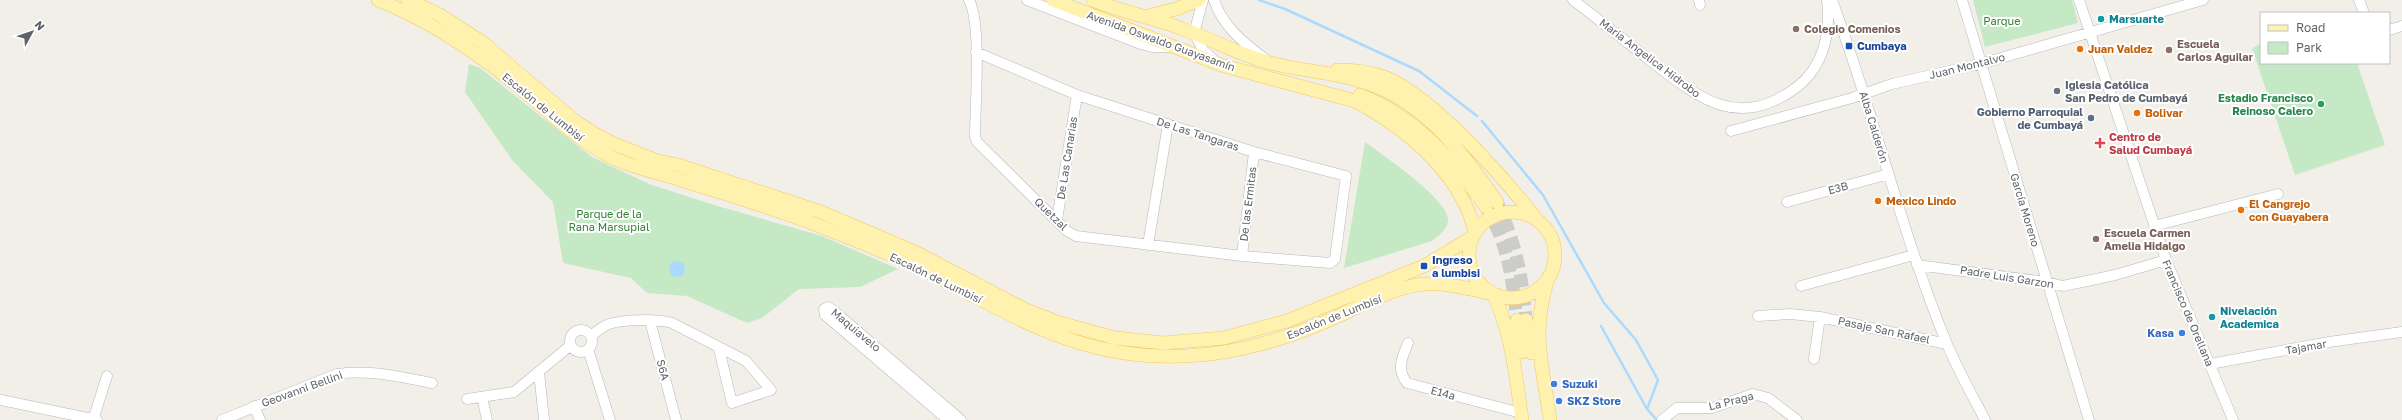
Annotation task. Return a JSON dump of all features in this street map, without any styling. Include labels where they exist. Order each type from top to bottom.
[{"type":"main road","name":"Escalón de Lumbisí","points":[[378,0],[453,37],[514,82],[550,115],[608,155],[630,166],[769,207],[817,225],[922,269],[1043,330],[1084,344],[1120,352],[1182,356],[1235,350],[1294,335],[1396,291],[1417,285],[1447,285],[1492,294]]},
{"type":"main road","name":"Escalón de Lumbisí","points":[[408,0],[438,14],[482,42],[576,122],[614,144],[658,161],[678,165],[821,212],[917,253],[1026,310],[1060,323],[1115,338],[1164,343],[1224,338],[1249,332],[1287,321],[1424,266],[1473,235]]},
{"type":"main road","name":"Avenida Oswaldo Guayasamín","points":[[1053,0],[1176,47],[1221,66],[1355,100],[1406,134],[1441,168],[1458,189],[1470,214],[1473,235]]},
{"type":"main road","name":"Avenida Oswaldo Guayasamín","points":[[1093,0],[1194,33],[1268,62],[1319,70],[1382,88],[1409,103],[1446,135],[1469,160],[1492,205],[1434,143],[1399,114],[1361,95],[1317,90]]},
{"type":"main road","points":[[1145,17],[1179,8],[1199,0]]},
{"type":"main road","name":"Avenida Oswaldo Guayasamín","points":[[1319,70],[1354,70],[1387,78],[1414,95],[1444,119],[1501,177],[1537,220]]},
{"type":"main road","points":[[1524,418],[1511,341],[1503,315],[1492,294],[1476,280],[1469,263],[1468,250],[1473,235],[1484,221],[1503,213],[1525,214],[1537,220],[1551,237],[1554,247],[1554,264],[1548,279],[1538,318],[1538,338],[1550,420]]},
{"type":"main road","points":[[1492,294],[1506,298],[1530,295],[1540,288],[1548,279]]},
{"type":"main road","points":[[1524,418],[1522,320],[1541,420]]},
{"type":"street","name":"Quetzal","points":[[969,0],[973,10],[976,52],[975,136],[977,142],[1057,220],[1076,236],[1242,256],[1330,263],[1335,259]]},
{"type":"street","points":[[1027,0],[1141,44],[1152,47],[1176,47]]},
{"type":"street","points":[[1203,0],[1194,33],[1203,50],[1221,66]]},
{"type":"street","points":[[1214,0],[1224,23],[1237,37],[1268,62]]},
{"type":"street","name":"Maria Angelica Hidrobo","points":[[1573,0],[1702,98],[1728,107],[1748,108],[1767,105],[1785,96],[1802,83],[1816,67],[1825,46],[1828,28],[1827,0]]},
{"type":"street","name":"Alba Calderón","points":[[1832,0],[1864,94],[1916,260],[1947,344],[1985,420]]},
{"type":"street","name":"García Moreno","points":[[1962,0],[1980,64],[2089,420]]},
{"type":"street","name":"Francisco de Orellana","points":[[2079,0],[2166,260],[2233,420]]},
{"type":"street","name":"Juan Montalvo","points":[[1731,131],[1864,94],[1892,84],[1980,64],[2203,0]]},
{"type":"street","points":[[2359,0],[2364,12]]},
{"type":"street","points":[[2390,30],[2402,26]]},
{"type":"street","name":"De Las Tangaras","points":[[976,52],[1077,95],[1254,152],[1346,176],[1335,259]]},
{"type":"street","name":"De Las Canarias","points":[[1057,220],[1077,95]]},
{"type":"street","points":[[1148,245],[1168,124]]},
{"type":"street","name":"De las Ermitas","points":[[1242,256],[1254,152]]},
{"type":"street","name":"E3B","points":[[1787,202],[1888,174]]},
{"type":"street","points":[[2154,226],[2278,194]]},
{"type":"street","name":"Padre Luis Garzon","points":[[1801,286],[1916,260],[2062,286],[2115,275],[2166,260]]},
{"type":"street","name":"Maquiavelo","points":[[948,420],[825,315],[824,309],[827,307],[834,311],[961,420]]},
{"type":"street","name":"Pasaje San Rafael","points":[[1758,316],[1790,314],[1820,317],[1947,344]]},
{"type":"street","points":[[1814,359],[1820,317]]},
{"type":"street","points":[[591,336],[608,324],[622,321],[661,320],[672,323],[719,349],[746,361],[771,390],[732,404],[719,349]]},
{"type":"street","name":"S6A","points":[[650,321],[676,420]]},
{"type":"street","points":[[582,330],[591,336],[592,343],[588,349],[579,352],[571,345],[571,338],[575,332],[582,330]]},
{"type":"street","name":"Tajamar","points":[[2210,364],[2329,342],[2402,332]]},
{"type":"street","name":"E14a","points":[[1408,343],[1400,370],[1407,383],[1524,418]]},
{"type":"street","points":[[467,399],[514,392],[571,345]]},
{"type":"street","points":[[588,349],[610,420]]},
{"type":"street","name":"Geovanni Bellini","points":[[222,420],[337,374],[356,371],[379,373],[432,383]]},
{"type":"street","points":[[539,372],[544,420]]},
{"type":"street","points":[[1,400],[95,420],[107,376]]},
{"type":"street","name":"La Praga","points":[[1662,420],[1677,408],[1712,408],[1753,394],[1768,398],[1797,420]]},
{"type":"street","points":[[482,397],[487,420]]},
{"type":"street","points":[[254,406],[260,420]]},
{"type":"green space","name":"Parque","points":[[1973,0],[2072,0],[2078,23],[1985,47]]},
{"type":"green space","name":"Estadio Francisco Reinoso Calero","points":[[2260,44],[2260,64],[2357,64],[2385,145],[2295,175],[2252,48]]},
{"type":"green space","name":"Parque de la Rana Marsupial","points":[[469,64],[480,68],[592,157],[649,184],[714,205],[822,236],[898,269],[860,287],[799,289],[762,318],[747,323],[687,296],[647,293],[631,278],[563,263],[553,202],[512,160],[465,92]]},
{"type":"green space","points":[[1365,142],[1428,191],[1439,202],[1446,213],[1448,222],[1444,230],[1432,241],[1344,268]]},
{"type":"water","points":[[674,261],[680,261],[685,266],[683,275],[680,277],[674,277],[669,272],[669,266]]},
{"type":"waterway","points":[[1259,0],[1285,9],[1419,71],[1477,116]]},
{"type":"waterway","points":[[1482,121],[1543,195],[1604,303],[1636,340],[1658,380],[1647,409]]},
{"type":"waterway","points":[[1601,326],[1647,409],[1657,420]]},
{"type":"tunnel","points":[[1497,202],[1504,217],[1517,260],[1526,320]]},
{"type":"tunnel","points":[[1486,207],[1499,234],[1508,262],[1517,320]]},
{"type":"place","name":"Marsuarte","points":[[2101,19]]},
{"type":"place","name":"Colegio Comenios","points":[[1796,29]]},
{"type":"place","name":"Cumbaya","points":[[1849,46]]},
{"type":"place","name":"Juan Valdez","points":[[2080,49]]},
{"type":"place","name":"Escuela Carlos Aguilar","points":[[2169,50]]},
{"type":"place","name":"Iglesia Católica San Pedro de Cumbayá","points":[[2057,91]]},
{"type":"place","name":"Estadio Francisco Reinoso Calero","points":[[2321,104]]},
{"type":"place","name":"Bolivar","points":[[2137,113]]},
{"type":"place","name":"Gobierno Parroquial de Cumbayá","points":[[2091,118]]},
{"type":"place","name":"Centro de Salud Cumbayá","points":[[2100,143]]},
{"type":"place","name":"Mexico Lindo","points":[[1878,201]]},
{"type":"place","name":"El Cangrejo con Guayabera","points":[[2241,210]]},
{"type":"place","name":"Escuela Carmen Amelia Hidalgo","points":[[2096,239]]},
{"type":"place","name":"Ingreso a lumbisi","points":[[1424,266]]},
{"type":"place","name":"Nivelación Academica","points":[[2212,317]]},
{"type":"place","name":"Kasa","points":[[2182,333]]},
{"type":"place","name":"Suzuki","points":[[1554,384]]},
{"type":"place","name":"SKZ Store","points":[[1559,401]]}]
